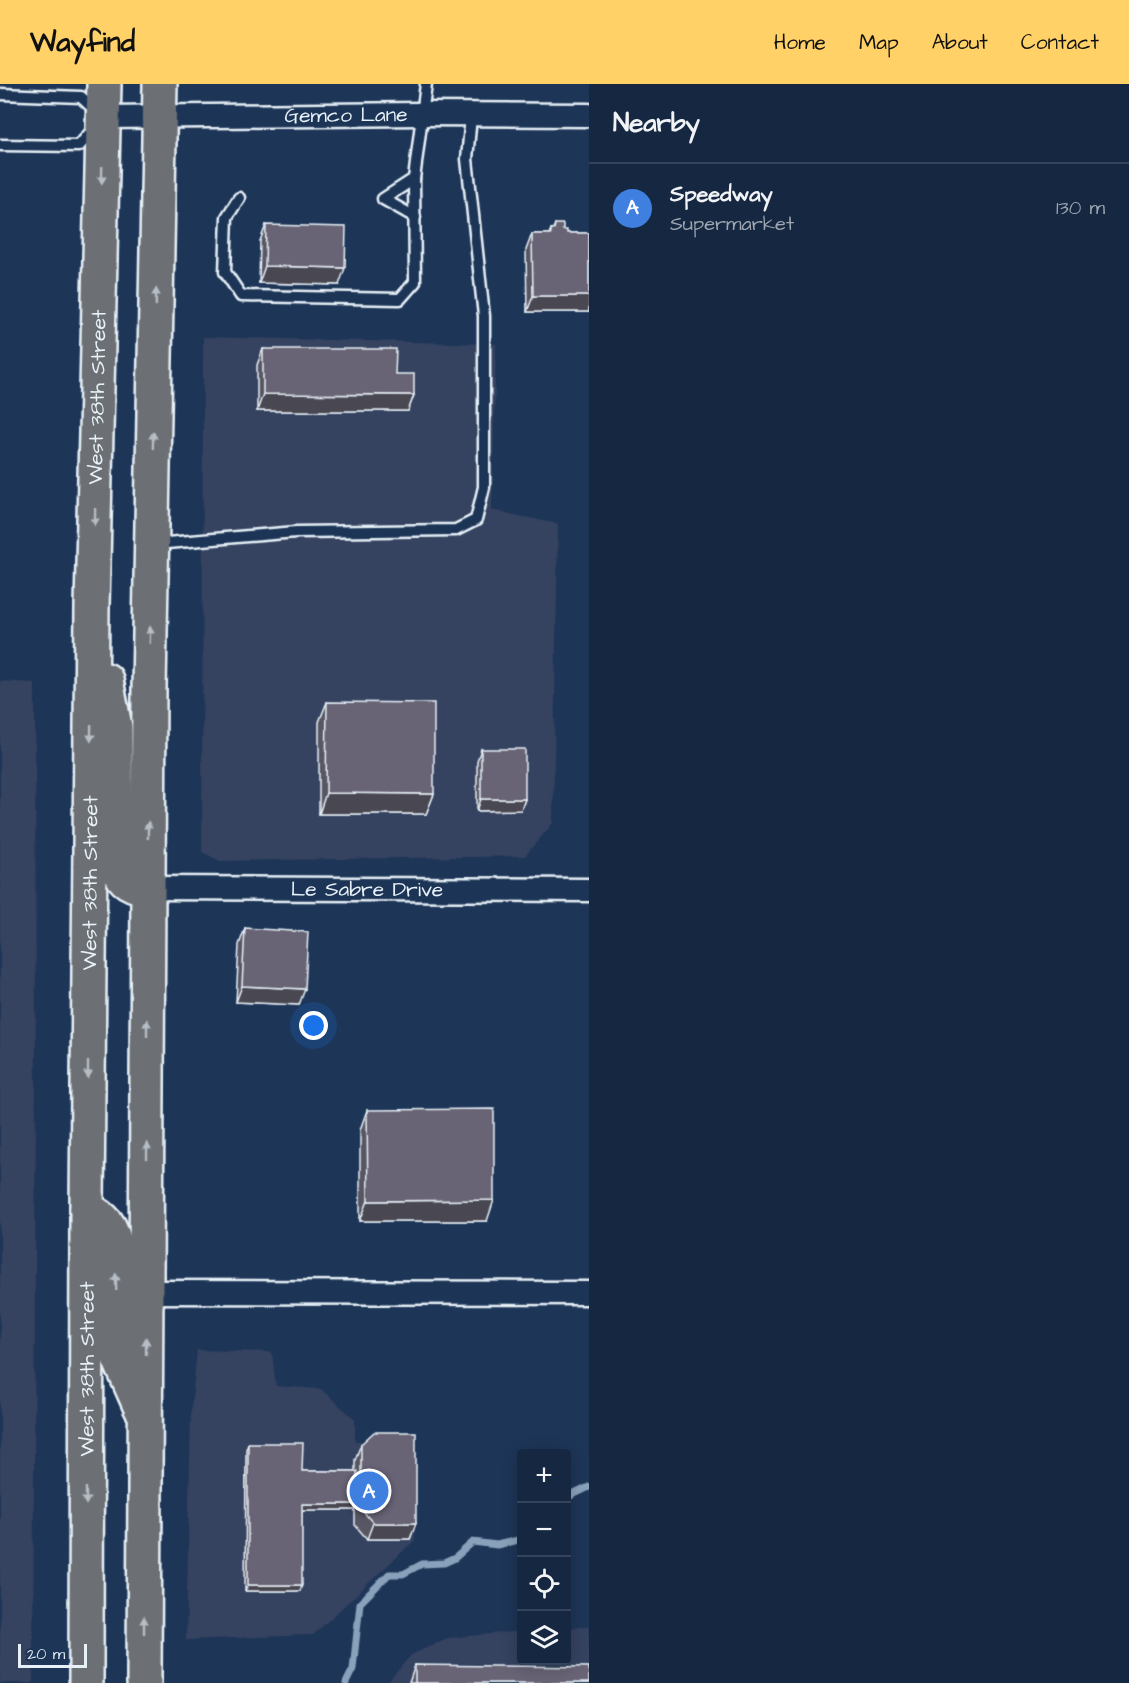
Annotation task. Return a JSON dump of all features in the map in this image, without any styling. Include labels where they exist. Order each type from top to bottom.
[{"type":"main road","name":"West 38th Street","points":[[86,1683],[92,608],[104,84]]},
{"type":"main road","points":[[144,1683],[147,888],[160,100]]},
{"type":"main road","points":[[92,608],[114,727],[118,872],[129,884],[147,888]]},
{"type":"main road","points":[[87,1209],[104,1218],[113,1232],[119,1358],[146,1418]]},
{"type":"street","name":"Gemco Lane","points":[[103,117],[160,100],[471,116],[589,115]]},
{"type":"street","name":"Le Sabre Drive","points":[[147,888],[589,890]]},
{"type":"street","points":[[146,1292],[589,1293]]},
{"type":"lane","points":[[239,198],[227,217],[225,272],[241,296],[400,299],[415,282],[414,179],[426,84]]},
{"type":"lane","points":[[0,94],[81,97],[103,117],[79,146],[0,145]]},
{"type":"lane","points":[[151,545],[296,532],[456,530],[476,520],[484,487],[484,316],[467,159],[471,116]]},
{"type":"lane","points":[[414,179],[383,199],[415,217]]},
{"type":"shaded area","points":[[203,337],[496,344],[492,510],[558,524],[553,823],[525,856],[220,861],[202,852]]},
{"type":"shaded area","points":[[0,681],[35,683],[33,1683],[0,1683]]},
{"type":"shaded area","points":[[197,1350],[272,1352],[276,1386],[321,1389],[355,1419],[355,1441],[415,1442],[415,1540],[313,1635],[186,1640],[191,1409]]},
{"type":"shaded area","points":[[589,1626],[589,1683],[387,1683],[411,1655],[447,1638],[517,1631],[517,1665],[571,1665],[571,1628]]},
{"type":"building","points":[[555,224],[563,224],[563,230],[567,230],[567,233],[589,233],[589,296],[533,296],[532,234],[551,234],[551,229],[554,229]]},
{"type":"building","points":[[266,225],[346,227],[345,268],[265,266]]},
{"type":"building","points":[[263,349],[396,349],[395,374],[414,374],[414,395],[263,394]]},
{"type":"building","points":[[327,702],[434,703],[434,794],[326,793]]},
{"type":"building","points":[[481,749],[525,749],[525,799],[481,799]]},
{"type":"building","points":[[245,928],[308,932],[305,989],[242,986]]},
{"type":"building","points":[[494,1109],[494,1200],[368,1201],[367,1110]]},
{"type":"building","points":[[374,1432],[416,1432],[416,1523],[373,1523],[361,1509],[361,1444]]},
{"type":"building","points":[[248,1443],[303,1443],[302,1471],[357,1471],[357,1504],[302,1504],[302,1585],[248,1585]]},
{"type":"building","points":[[415,1665],[589,1667],[589,1683],[415,1683]]},
{"type":"waterway","points":[[571,1496],[589,1487]]},
{"type":"waterway","points":[[346,1683],[353,1669],[360,1603],[389,1574],[403,1574],[422,1564],[444,1563],[455,1558],[473,1542],[497,1545],[517,1540]]},
{"type":"place","name":"Speedway","points":[[369,1491]]}]
